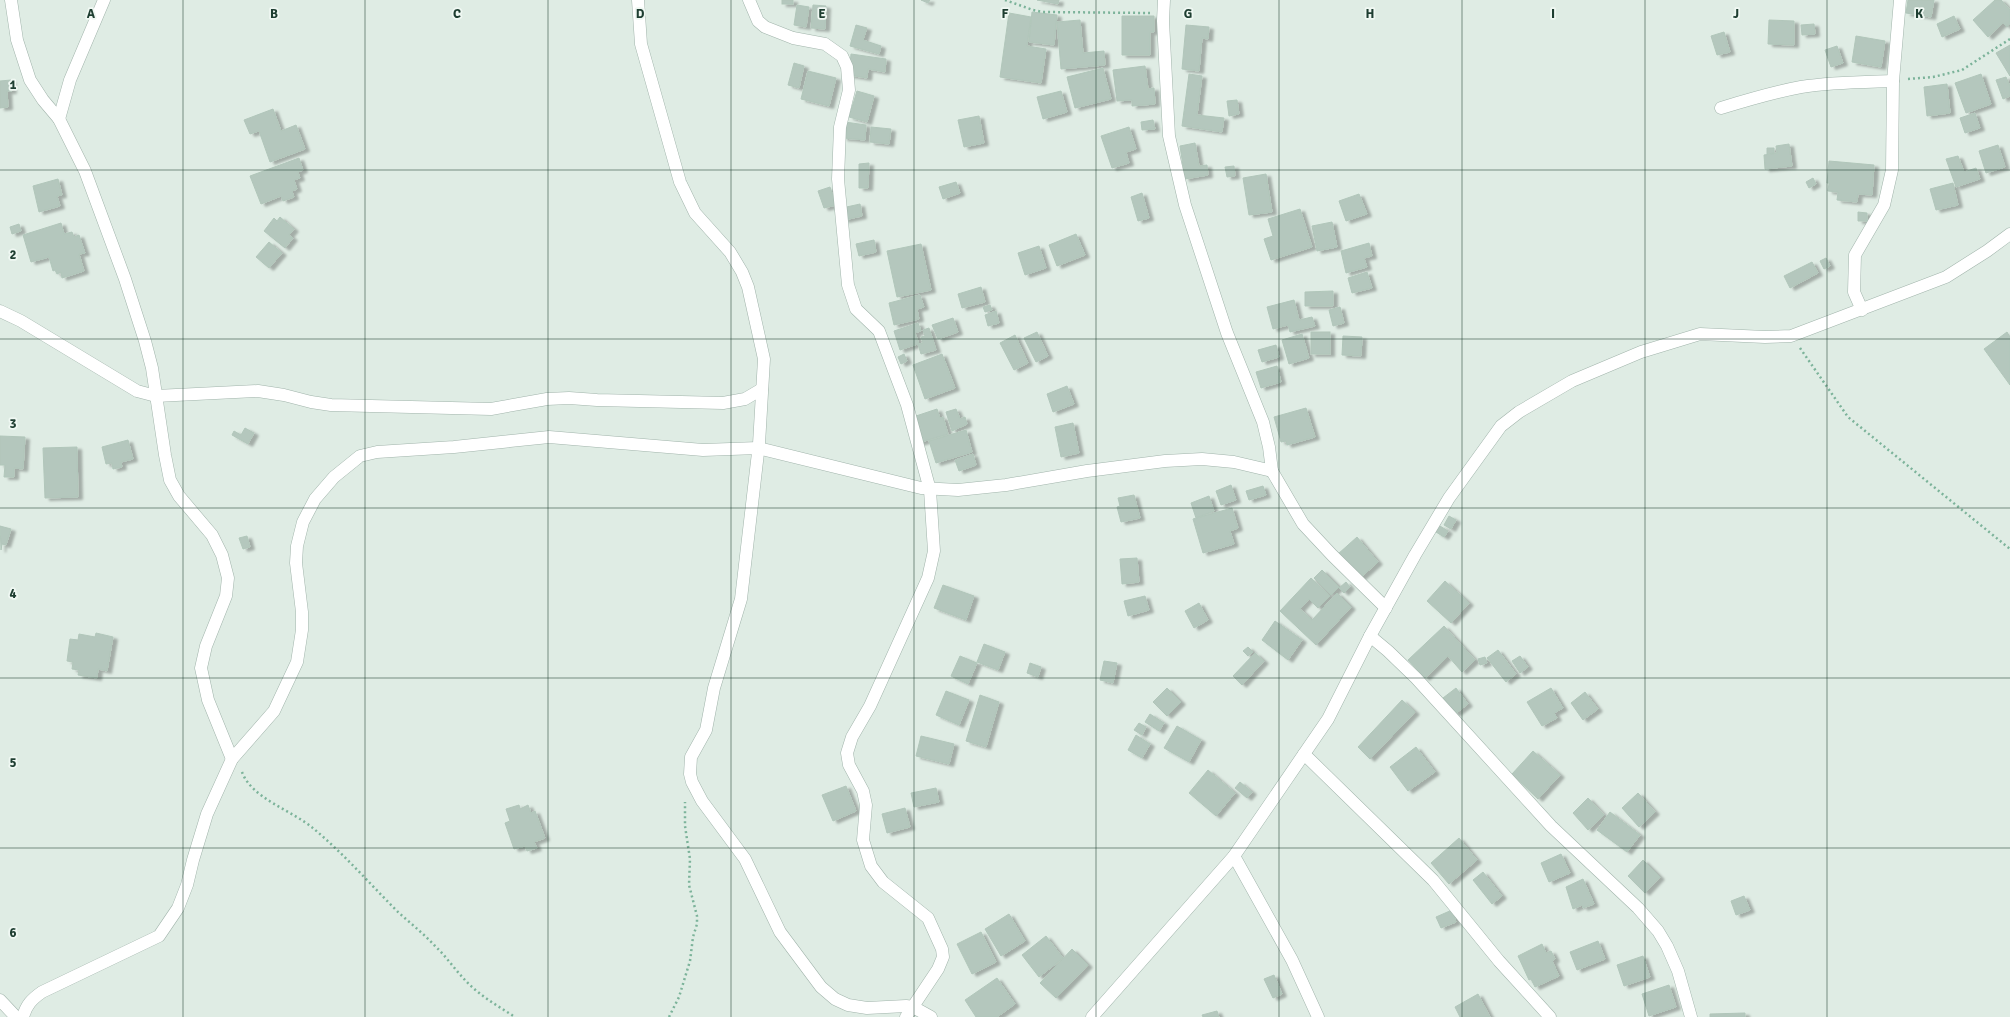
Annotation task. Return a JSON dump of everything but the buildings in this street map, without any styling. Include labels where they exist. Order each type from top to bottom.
[{"type":"street","points":[[11,0],[17,40],[30,80],[43,100],[59,119],[85,171],[126,279],[145,341],[170,480],[180,496],[212,535],[222,555],[228,578],[226,596],[206,646],[201,668],[208,700],[234,757]]},
{"type":"street","points":[[59,119],[70,80],[104,0]]},
{"type":"street","points":[[638,0],[641,44],[684,191],[700,219],[730,252],[748,286],[764,359],[758,448],[741,599],[714,688],[706,730],[691,757],[690,774],[692,782],[702,801],[745,859],[780,932],[821,987],[835,999],[848,1005],[867,1008],[900,1006],[910,1012],[931,1017]]},
{"type":"street","points":[[749,0],[758,21],[765,27],[793,38],[824,44],[842,56],[847,67],[849,90],[840,127],[838,178],[848,285],[856,309],[879,331],[907,405],[930,490],[934,551],[930,571],[921,595],[870,706],[852,737],[847,753],[850,765],[865,799],[866,814],[863,840],[871,866],[884,882],[928,918],[942,948],[943,957],[941,962],[910,1012]]},
{"type":"street","points":[[1164,0],[1163,14],[1169,136],[1185,205],[1227,333],[1263,422],[1269,448],[1272,471],[1303,524],[1386,608]]},
{"type":"street","points":[[1862,310],[1854,292],[1855,255],[1884,205],[1892,170],[1893,81],[1900,0]]},
{"type":"street","points":[[1721,108],[1765,95],[1801,87],[1851,82],[1893,81]]},
{"type":"street","points":[[1092,1017],[1234,856],[1328,719],[1370,636],[1449,498],[1501,426],[1518,412],[1572,381],[1641,352],[1700,334],[1765,337],[1792,336],[1946,277],[1987,251],[2010,234]]},
{"type":"street","points":[[0,311],[21,321],[70,350],[124,385],[137,391],[156,396],[258,391],[330,406],[491,409],[559,398],[723,403],[745,399],[762,389]]},
{"type":"street","points":[[23,1017],[24,1011],[32,998],[142,945],[162,932],[178,908],[187,885],[193,860],[208,814],[234,757],[274,711],[297,662],[302,630],[302,612],[296,563],[297,546],[303,522],[315,499],[334,477],[360,456],[377,452],[454,447],[549,437],[703,450],[758,448],[930,490],[980,488],[1087,471],[1165,461],[1202,459],[1234,462],[1272,471]]},
{"type":"street","points":[[1370,636],[1396,658],[1416,678],[1551,826],[1638,908],[1658,931],[1667,946],[1678,971],[1691,1017]]},
{"type":"street","points":[[1304,754],[1432,880],[1499,961],[1550,1017]]},
{"type":"street","points":[[1234,856],[1292,960],[1318,1017]]},
{"type":"street","points":[[0,1000],[16,1017]]},
{"type":"path","points":[[1005,0],[1033,10],[1050,12],[1125,11],[1163,14]]},
{"type":"path","points":[[1893,81],[1933,76],[1962,70],[2010,39]]},
{"type":"path","points":[[1792,336],[1848,417],[2010,549]]},
{"type":"path","points":[[234,757],[246,782],[251,787],[264,798],[288,810],[315,829],[356,868],[400,914],[436,946],[467,983],[491,1002],[515,1017]]},
{"type":"path","points":[[669,1017],[679,997],[690,961],[697,920],[689,885],[690,859],[685,826],[685,799]]}]
